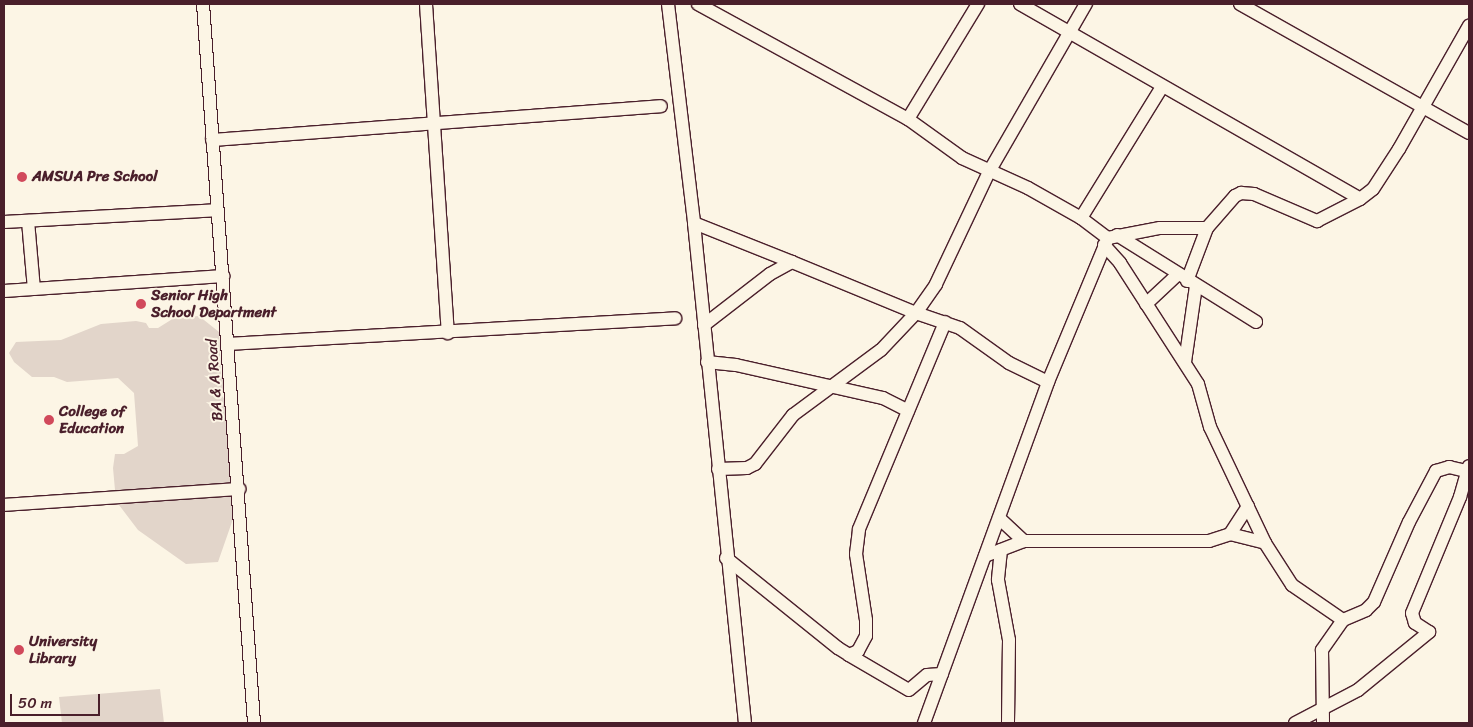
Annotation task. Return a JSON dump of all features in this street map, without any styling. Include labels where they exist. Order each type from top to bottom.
[{"type":"street","name":"BA & A Road","points":[[203,4],[216,210],[229,344],[254,723]]},
{"type":"street","points":[[426,4],[448,333]]},
{"type":"street","points":[[668,4],[694,223],[726,558],[745,723]]},
{"type":"street","points":[[698,4],[908,119],[962,158],[990,170],[1081,218],[1110,239],[1187,281],[1256,322]]},
{"type":"street","points":[[908,119],[978,4]]},
{"type":"street","points":[[1020,4],[1360,199]]},
{"type":"street","points":[[718,469],[747,468],[755,464],[793,415],[880,350],[916,313],[936,284],[990,170],[1086,4]]},
{"type":"street","points":[[1240,4],[1469,133]]},
{"type":"street","points":[[1185,362],[1187,281],[1206,228],[1234,196],[1240,193],[1254,194],[1317,221],[1360,199],[1373,189],[1469,26]]},
{"type":"street","points":[[1081,218],[1162,87]]},
{"type":"street","points":[[212,140],[661,106]]},
{"type":"street","points":[[4,222],[216,210]]},
{"type":"street","points":[[28,221],[34,289]]},
{"type":"street","points":[[694,223],[916,313],[945,322],[970,334],[1025,373],[1048,382]]},
{"type":"street","points":[[1110,239],[1160,228],[1206,228]]},
{"type":"street","points":[[1110,239],[1146,304],[1198,384],[1210,427],[1265,543],[1292,585],[1343,620]]},
{"type":"street","points":[[924,723],[1048,382],[1110,239]]},
{"type":"street","points":[[704,325],[770,274],[792,262]]},
{"type":"street","points":[[4,291],[223,276]]},
{"type":"street","points":[[1146,304],[1187,281]]},
{"type":"street","points":[[229,344],[448,333],[675,318]]},
{"type":"street","points":[[849,655],[858,651],[866,636],[856,554],[859,528],[945,322]]},
{"type":"street","points":[[707,362],[736,365],[882,398],[908,411]]},
{"type":"street","points":[[1295,723],[1321,709],[1358,690],[1429,632],[1415,623],[1412,613],[1460,497],[1468,469],[1449,466],[1436,471],[1409,522],[1374,602],[1343,620],[1322,650],[1321,709],[1323,723]]},
{"type":"street","points":[[4,504],[239,489]]},
{"type":"street","points":[[1230,534],[1248,506]]},
{"type":"street","points":[[998,518],[1024,541]]},
{"type":"street","points":[[985,556],[1024,541],[1209,541],[1230,534],[1265,543]]},
{"type":"street","points":[[1001,550],[998,580],[1008,640],[1008,723]]},
{"type":"street","points":[[726,558],[849,655],[909,690],[927,675],[942,674]]},
{"type":"street","points":[[743,708],[752,723]]},
{"type":"shaded area","points":[[199,316],[219,332],[221,376],[226,382],[226,390],[220,393],[228,404],[233,519],[218,562],[186,564],[138,530],[116,501],[113,468],[115,454],[124,454],[138,446],[134,393],[118,378],[67,382],[54,377],[32,377],[14,362],[9,353],[16,342],[61,340],[101,324],[136,321],[146,323],[149,328],[158,328],[174,318]]},
{"type":"shaded area","points":[[160,689],[164,723],[62,723],[59,697]]},
{"type":"place","name":"AMSUA Pre School","points":[[22,177]]},
{"type":"place","name":"Senior High School Department","points":[[141,304]]},
{"type":"place","name":"College of Education","points":[[49,420]]},
{"type":"place","name":"University Library","points":[[19,650]]}]
